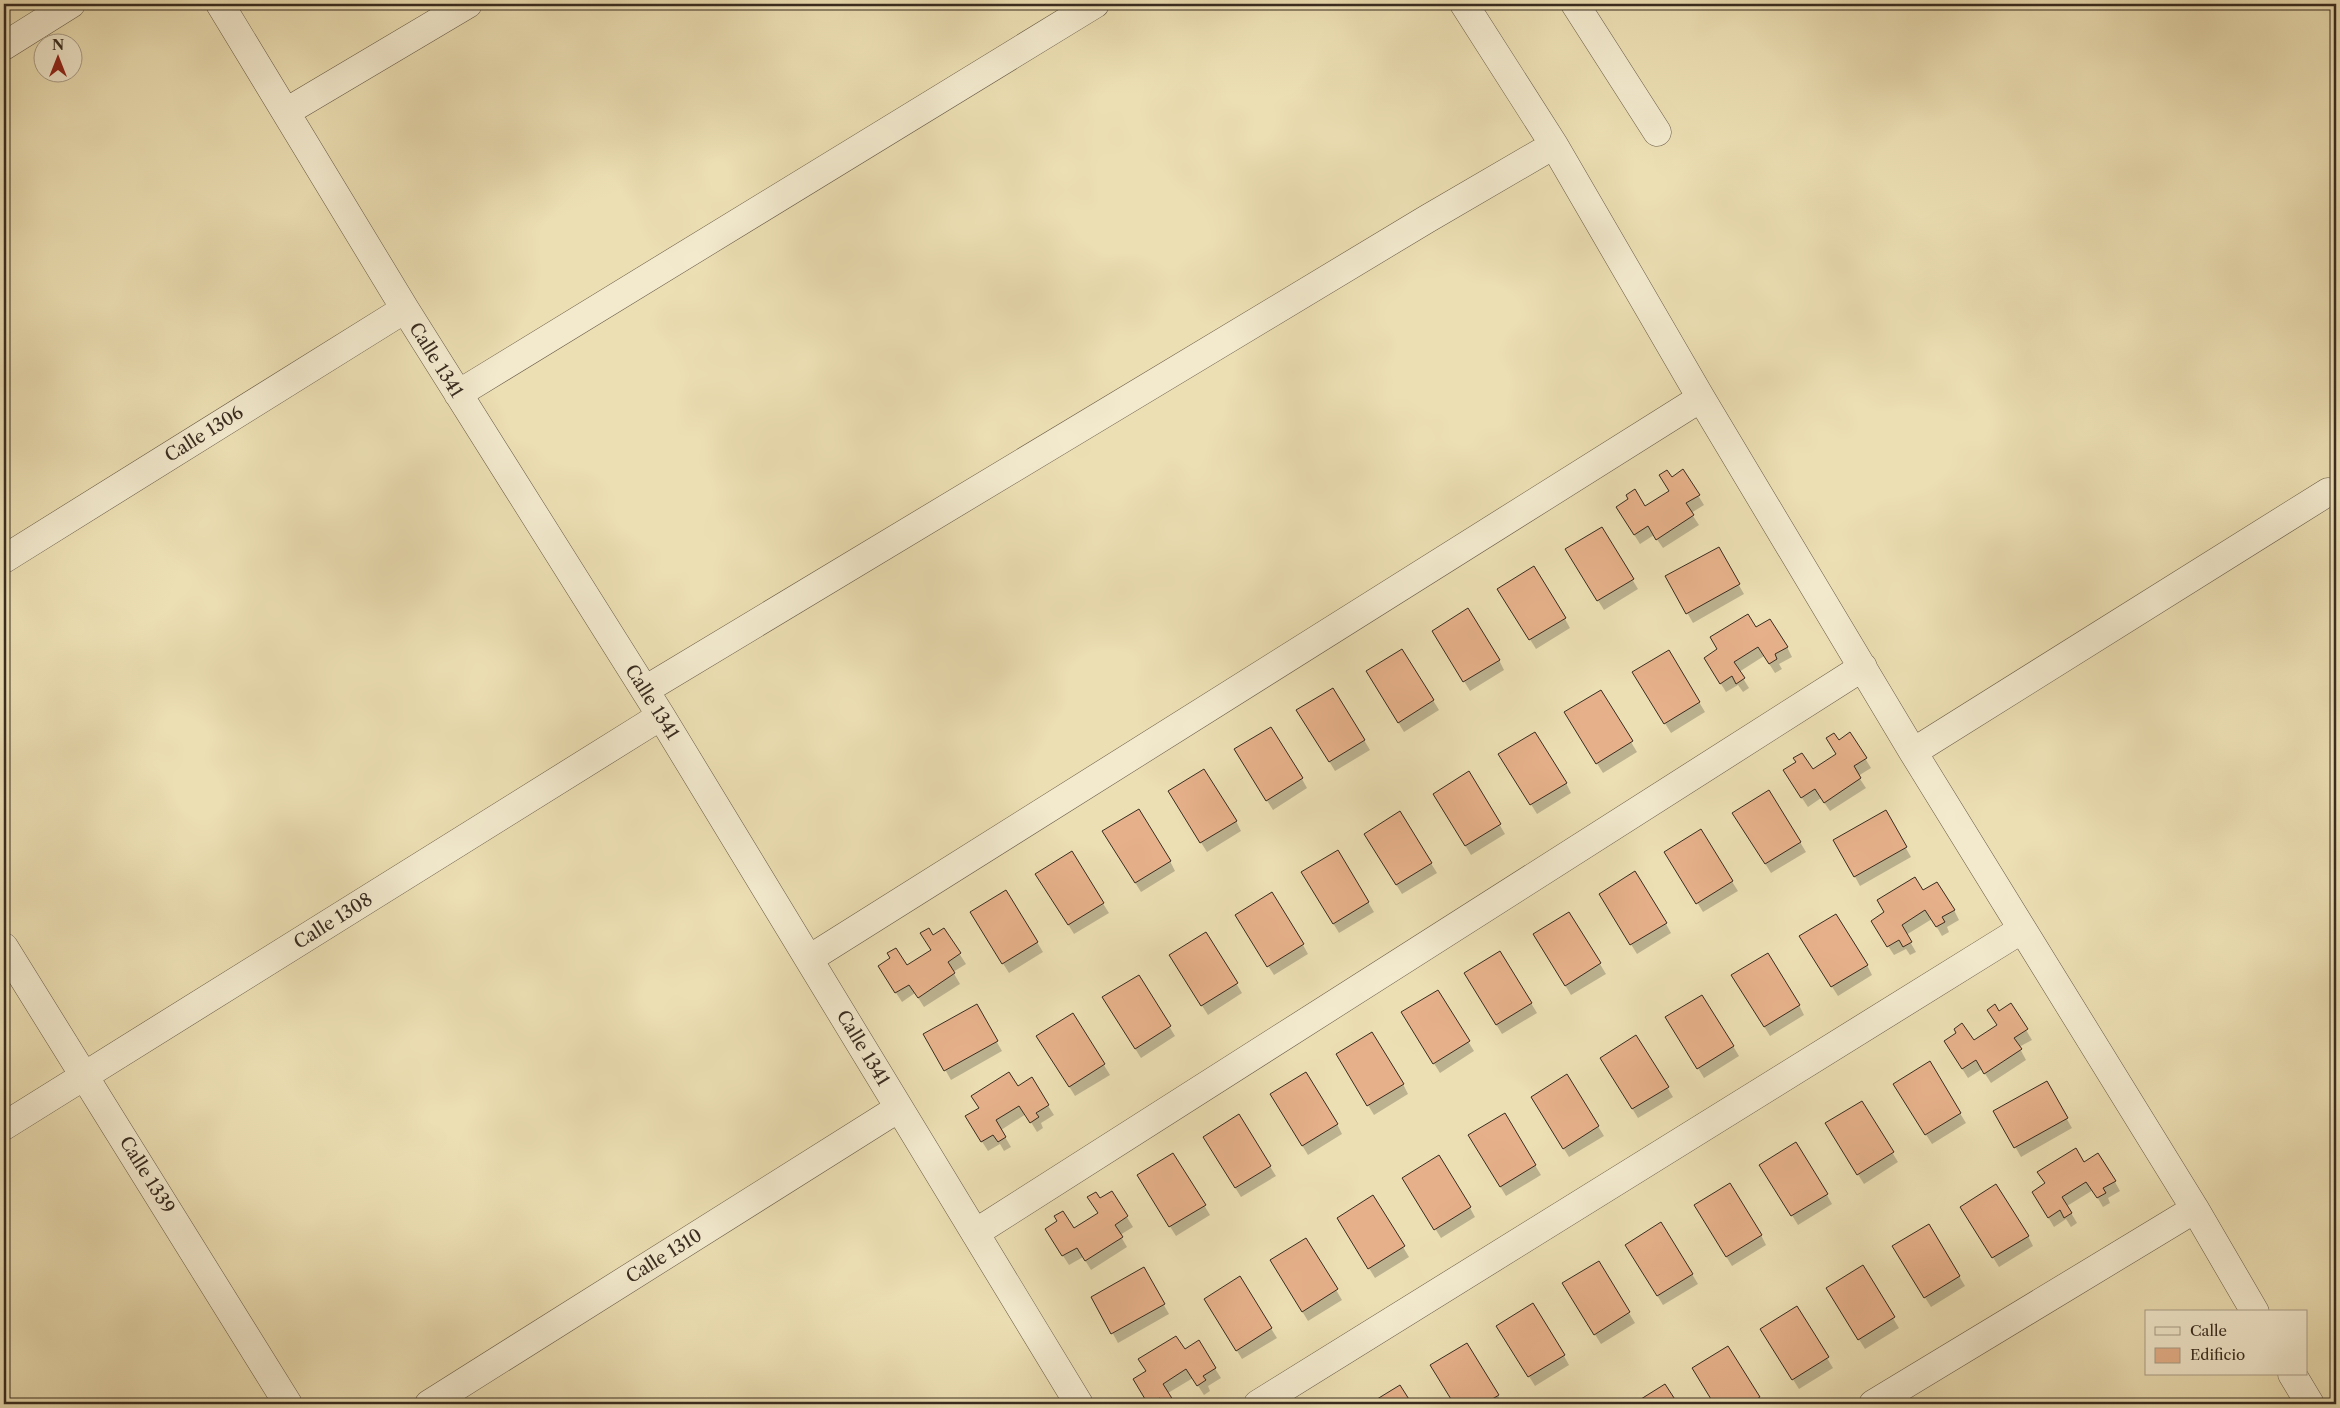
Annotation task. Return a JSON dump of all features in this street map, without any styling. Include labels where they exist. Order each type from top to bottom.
[{"type":"street","points":[[4,46],[71,4]]},
{"type":"street","name":"Calle 1341","points":[[220,4],[405,310],[661,716],[1079,1404]]},
{"type":"street","points":[[286,112],[468,4]]},
{"type":"street","points":[[458,394],[1095,4]]},
{"type":"street","points":[[1464,4],[1554,145],[1701,398],[1913,752],[2021,930],[2195,1209],[2254,1310]]},
{"type":"street","points":[[1575,4],[1657,132]]},
{"type":"street","points":[[645,690],[1427,219],[1554,145]]},
{"type":"street","name":"Calle 1306","points":[[4,559],[405,310]]},
{"type":"street","points":[[809,959],[1701,398]]},
{"type":"street","points":[[1913,752],[2328,492]]},
{"type":"street","points":[[975,1233],[1863,667]]},
{"type":"street","name":"Calle 1308","points":[[4,1126],[661,716]]},
{"type":"street","points":[[1258,1404],[2021,930]]},
{"type":"street","name":"Calle 1339","points":[[4,947],[288,1404]]},
{"type":"street","name":"Calle 1310","points":[[429,1404],[899,1108]]},
{"type":"street","points":[[1873,1404],[2195,1209]]},
{"type":"street","points":[[2293,1376],[2310,1404]]},
{"type":"building","points":[[1683,469],[1700,495],[1686,503],[1694,515],[1656,540],[1648,526],[1634,535],[1616,507],[1628,499],[1626,495],[1635,489],[1645,506],[1669,491],[1659,475],[1667,470],[1672,477]]},
{"type":"building","points":[[1602,527],[1634,579],[1597,601],[1565,549]]},
{"type":"building","points":[[1719,547],[1740,584],[1686,614],[1665,576]]},
{"type":"building","points":[[1534,566],[1566,618],[1529,640],[1497,589]]},
{"type":"building","points":[[1468,608],[1500,660],[1463,682],[1432,631]]},
{"type":"building","points":[[1748,614],[1756,627],[1770,619],[1788,647],[1775,654],[1777,659],[1769,664],[1758,647],[1734,662],[1745,678],[1736,684],[1732,676],[1720,684],[1704,658],[1717,649],[1710,637]]},
{"type":"building","points":[[1402,649],[1434,700],[1398,723],[1366,671]]},
{"type":"building","points":[[1669,650],[1700,702],[1664,724],[1632,672]]},
{"type":"building","points":[[1333,688],[1365,740],[1329,762],[1296,710]]},
{"type":"building","points":[[1601,690],[1633,741],[1596,764],[1564,712]]},
{"type":"building","points":[[1271,727],[1303,778],[1266,801],[1234,749]]},
{"type":"building","points":[[1535,732],[1567,783],[1530,805],[1498,754]]},
{"type":"building","points":[[1850,732],[1867,758],[1854,766],[1861,778],[1824,803],[1815,789],[1801,798],[1783,770],[1796,762],[1793,758],[1802,753],[1813,769],[1836,754],[1826,738],[1834,733],[1839,740]]},
{"type":"building","points":[[1204,769],[1237,821],[1200,843],[1168,791]]},
{"type":"building","points":[[1469,771],[1501,824],[1465,846],[1433,794]]},
{"type":"building","points":[[1769,790],[1801,842],[1765,864],[1732,813]]},
{"type":"building","points":[[1139,809],[1171,861],[1135,883],[1102,831]]},
{"type":"building","points":[[1886,810],[1907,847],[1854,877],[1833,840]]},
{"type":"building","points":[[1400,811],[1432,863],[1396,885],[1364,834]]},
{"type":"building","points":[[1701,829],[1733,881],[1696,904],[1664,852]]},
{"type":"building","points":[[1338,850],[1369,902],[1333,924],[1301,872]]},
{"type":"building","points":[[1072,851],[1104,903],[1068,925],[1035,874]]},
{"type":"building","points":[[1635,871],[1667,923],[1630,945],[1599,894]]},
{"type":"building","points":[[1915,877],[1923,890],[1937,882],[1955,910],[1942,917],[1945,922],[1936,927],[1925,910],[1902,925],[1912,942],[1903,947],[1899,940],[1887,947],[1871,921],[1884,912],[1877,900]]},
{"type":"building","points":[[1006,890],[1038,942],[1002,964],[970,912]]},
{"type":"building","points":[[1272,892],[1304,944],[1267,967],[1235,915]]},
{"type":"building","points":[[1569,912],[1601,963],[1565,986],[1533,934]]},
{"type":"building","points":[[1836,914],[1868,965],[1831,987],[1799,936]]},
{"type":"building","points":[[929,928],[933,935],[944,928],[961,953],[948,962],[955,973],[918,998],[909,985],[895,993],[878,966],[890,958],[887,953],[896,948],[907,965],[931,950],[920,933]]},
{"type":"building","points":[[1206,932],[1238,983],[1201,1006],[1169,955]]},
{"type":"building","points":[[1500,951],[1532,1003],[1496,1025],[1464,973]]},
{"type":"building","points":[[1768,953],[1800,1005],[1764,1027],[1731,975]]},
{"type":"building","points":[[1139,975],[1171,1026],[1135,1049],[1102,997]]},
{"type":"building","points":[[1438,990],[1470,1041],[1433,1064],[1401,1012]]},
{"type":"building","points":[[1702,995],[1734,1046],[1697,1069],[1665,1017]]},
{"type":"building","points":[[2011,1003],[2028,1029],[2014,1038],[2022,1049],[1984,1074],[1976,1060],[1962,1069],[1944,1041],[1956,1033],[1954,1029],[1962,1023],[1974,1040],[1997,1025],[1987,1010],[1995,1004],[1999,1011]]},
{"type":"building","points":[[977,1004],[998,1041],[944,1071],[923,1034]]},
{"type":"building","points":[[1073,1013],[1105,1064],[1069,1087],[1036,1036]]},
{"type":"building","points":[[1372,1032],[1404,1084],[1367,1106],[1336,1054]]},
{"type":"building","points":[[1636,1035],[1669,1087],[1632,1109],[1600,1058]]},
{"type":"building","points":[[1930,1061],[1961,1113],[1925,1135],[1893,1084]]},
{"type":"building","points":[[1009,1072],[1018,1086],[1032,1077],[1049,1105],[1036,1113],[1039,1117],[1030,1123],[1019,1106],[996,1120],[1006,1137],[998,1142],[993,1135],[981,1142],[965,1116],[979,1108],[971,1096]]},
{"type":"building","points":[[1306,1072],[1338,1124],[1302,1146],[1270,1094]]},
{"type":"building","points":[[1567,1074],[1599,1126],[1563,1149],[1531,1097]]},
{"type":"building","points":[[2047,1081],[2068,1118],[2014,1148],[1993,1111]]},
{"type":"building","points":[[1862,1101],[1894,1152],[1857,1175],[1825,1123]]},
{"type":"building","points":[[1505,1113],[1536,1165],[1500,1187],[1468,1135]]},
{"type":"building","points":[[1239,1114],[1271,1166],[1235,1188],[1203,1137]]},
{"type":"building","points":[[1796,1142],[1828,1194],[1791,1216],[1759,1165]]},
{"type":"building","points":[[2076,1148],[2084,1162],[2098,1153],[2116,1181],[2103,1188],[2106,1193],[2097,1198],[2086,1182],[2062,1197],[2072,1213],[2064,1218],[2060,1210],[2048,1218],[2032,1192],[2045,1183],[2037,1172]]},
{"type":"building","points":[[1173,1153],[1206,1205],[1169,1227],[1137,1175]]},
{"type":"building","points":[[1439,1155],[1471,1207],[1434,1230],[1402,1178]]},
{"type":"building","points":[[1730,1183],[1762,1235],[1726,1257],[1694,1205]]},
{"type":"building","points":[[1996,1184],[2029,1236],[1992,1258],[1960,1207]]},
{"type":"building","points":[[1112,1191],[1128,1216],[1115,1225],[1123,1237],[1085,1261],[1077,1248],[1062,1256],[1045,1229],[1057,1221],[1054,1216],[1063,1211],[1074,1228],[1098,1213],[1087,1197],[1096,1192],[1100,1198]]},
{"type":"building","points":[[1373,1195],[1405,1246],[1368,1269],[1337,1218]]},
{"type":"building","points":[[1661,1222],[1693,1274],[1657,1296],[1625,1245]]},
{"type":"building","points":[[1929,1224],[1960,1276],[1924,1298],[1892,1246]]},
{"type":"building","points":[[1306,1238],[1338,1289],[1302,1312],[1270,1260]]},
{"type":"building","points":[[1599,1261],[1630,1312],[1594,1335],[1562,1283]]},
{"type":"building","points":[[1863,1265],[1895,1317],[1858,1340],[1826,1288]]},
{"type":"building","points":[[1144,1267],[1165,1304],[1111,1334],[1091,1297]]},
{"type":"building","points":[[1240,1276],[1272,1328],[1236,1351],[1204,1299]]},
{"type":"building","points":[[1533,1303],[1565,1355],[1528,1377],[1496,1326]]},
{"type":"building","points":[[1797,1306],[1829,1357],[1792,1380],[1760,1329]]},
{"type":"building","points":[[1176,1336],[1185,1349],[1199,1340],[1216,1368],[1203,1376],[1206,1380],[1197,1386],[1186,1369],[1163,1384],[1173,1400],[1165,1404],[1160,1398],[1148,1404],[1133,1379],[1146,1371],[1138,1359]]},
{"type":"building","points":[[1467,1343],[1499,1395],[1484,1404],[1454,1404],[1430,1365]]},
{"type":"building","points":[[1728,1346],[1760,1397],[1749,1404],[1714,1404],[1692,1368]]},
{"type":"building","points":[[1665,1384],[1678,1404],[1633,1404]]},
{"type":"building","points":[[1400,1385],[1412,1404],[1369,1404]]}]
